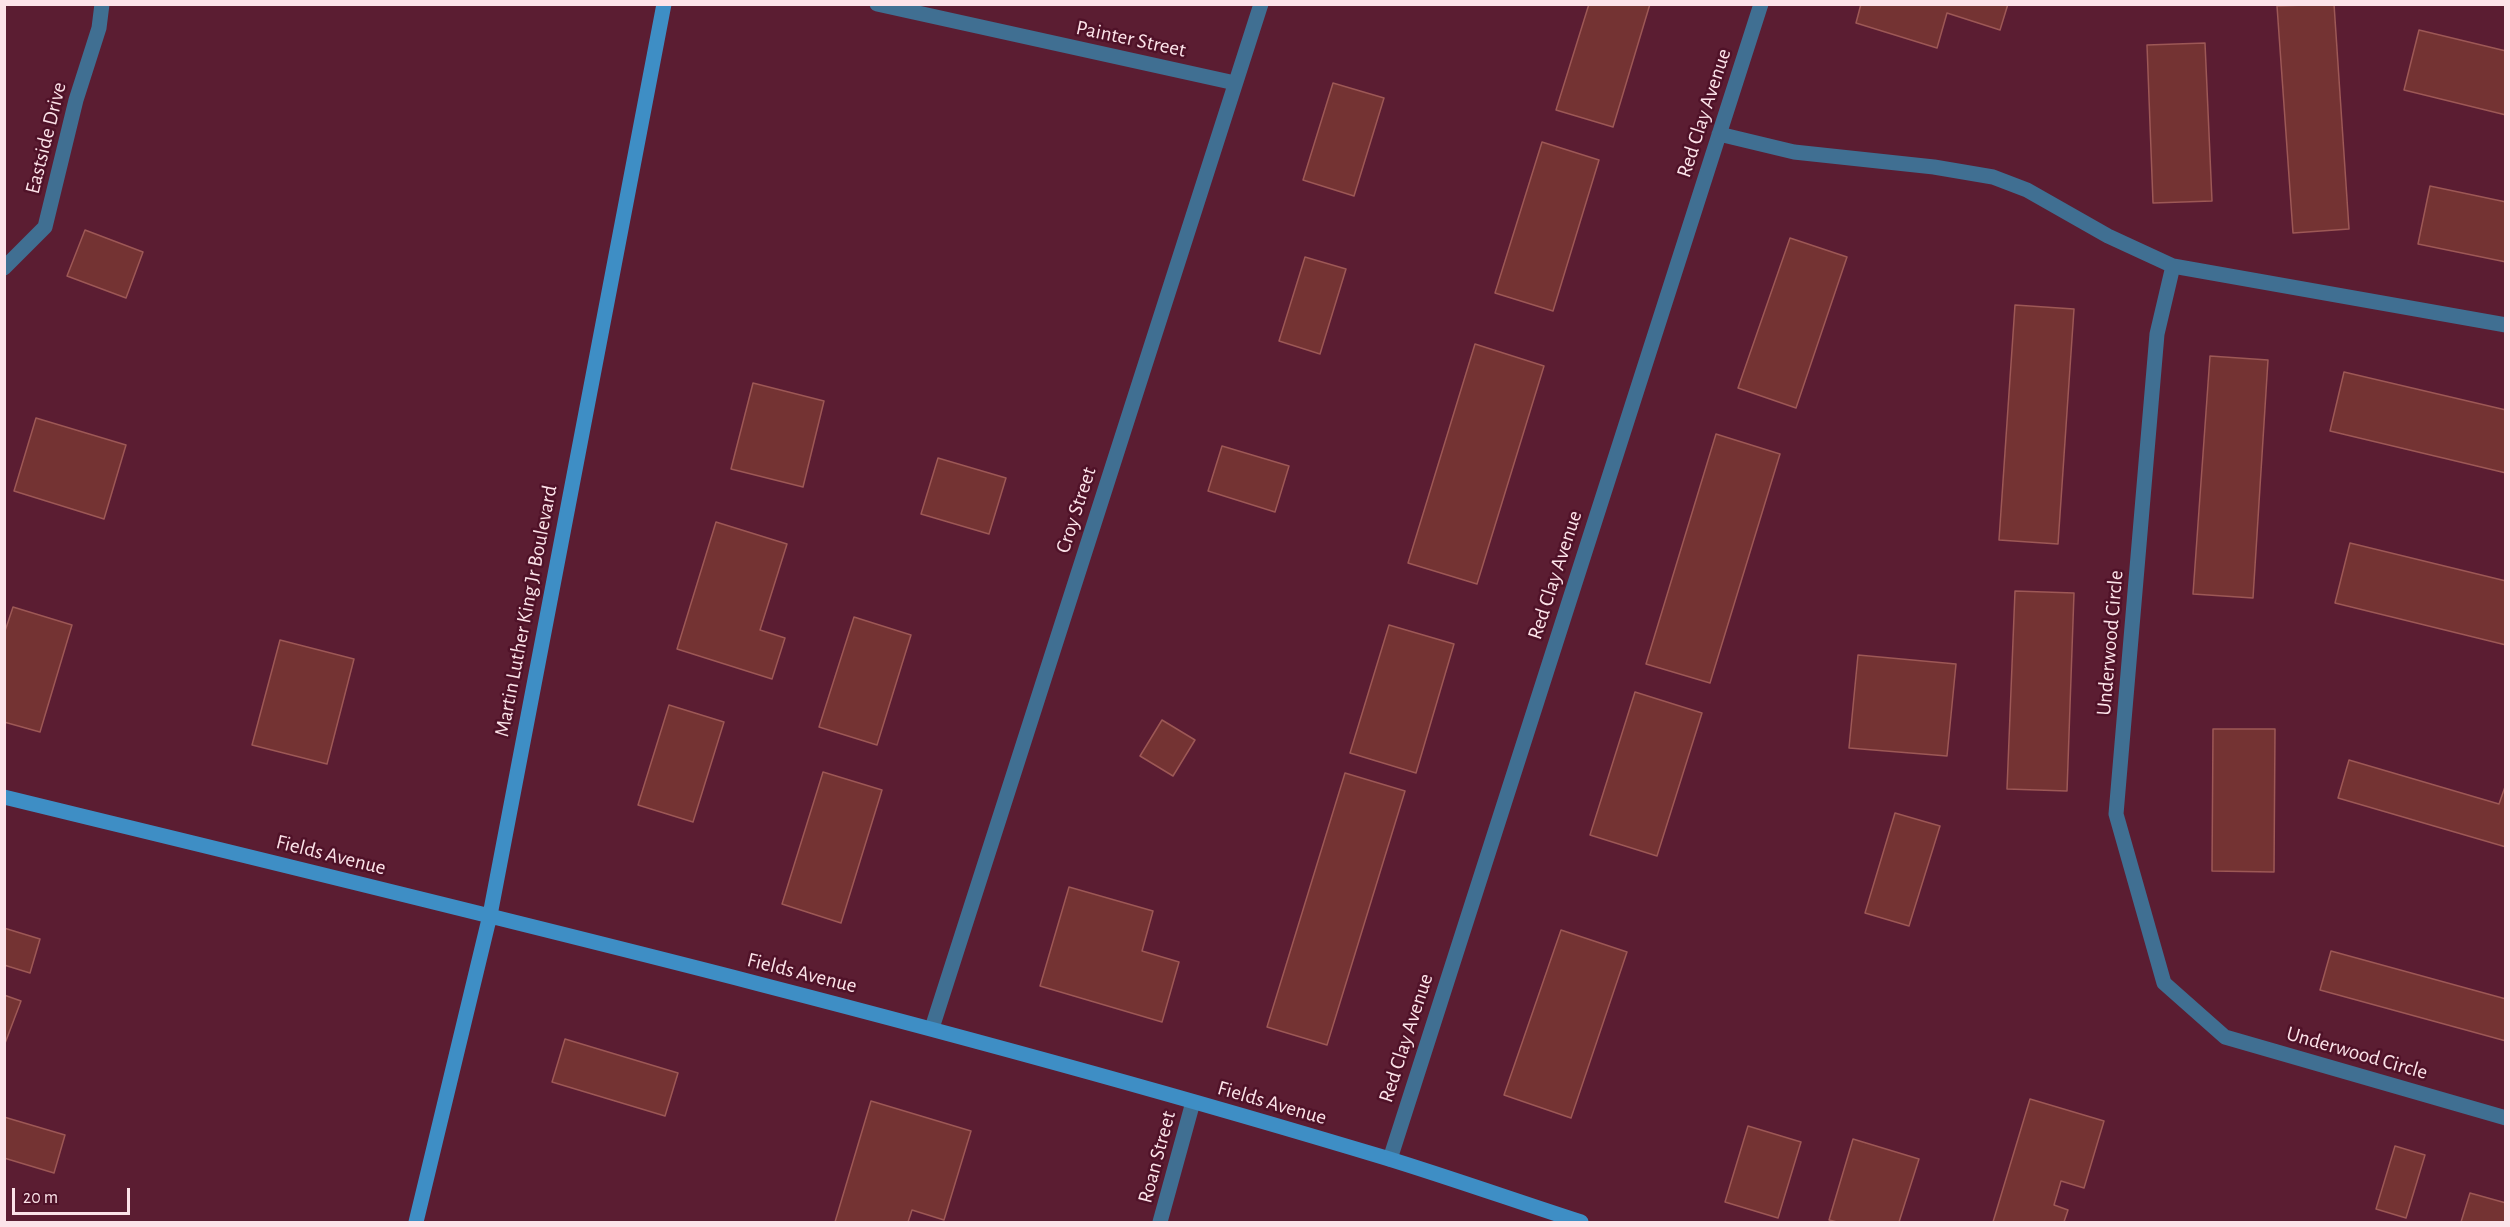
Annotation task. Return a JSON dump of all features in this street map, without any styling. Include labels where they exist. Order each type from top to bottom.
[{"type":"street","name":"Eastside Drive","points":[[4,268],[45,227],[76,100],[99,28],[102,4]]},
{"type":"street","name":"Martin Luther King Jr Boulevard","points":[[416,1222],[490,915],[664,4]]},
{"type":"street","name":"Painter Street","points":[[877,4],[1235,83]]},
{"type":"street","name":"Croy Street","points":[[932,1028],[1261,4]]},
{"type":"street","name":"Red Clay Avenue","points":[[1389,1159],[1761,4]]},
{"type":"street","points":[[1719,134],[1794,152],[1934,166],[1993,177],[2027,190],[2108,236],[2173,266],[2505,325]]},
{"type":"street","name":"Underwood Circle","points":[[2173,266],[2157,334],[2116,814],[2164,983],[2225,1037],[2505,1118]]},
{"type":"street","name":"Fields Avenue","points":[[4,797],[490,915],[932,1028],[1389,1159],[1581,1222]]},
{"type":"street","name":"Roan Street","points":[[1160,1222],[1193,1102]]},
{"type":"building","points":[[1589,4],[1650,4],[1613,127],[1556,110]]},
{"type":"building","points":[[1861,4],[2008,4],[2000,30],[1947,13],[1937,48],[1856,23]]},
{"type":"building","points":[[2334,4],[2349,229],[2293,233],[2277,6]]},
{"type":"building","points":[[2419,30],[2506,51],[2506,115],[2404,90]]},
{"type":"building","points":[[2205,43],[2212,201],[2153,203],[2147,45]]},
{"type":"building","points":[[1333,83],[1384,98],[1354,196],[1303,180]]},
{"type":"building","points":[[1542,142],[1599,160],[1553,311],[1495,293]]},
{"type":"building","points":[[2430,186],[2506,202],[2506,262],[2418,244]]},
{"type":"building","points":[[85,230],[143,252],[126,298],[67,276]]},
{"type":"building","points":[[1790,238],[1847,257],[1796,408],[1738,388]]},
{"type":"building","points":[[1305,257],[1346,269],[1320,354],[1279,341]]},
{"type":"building","points":[[2015,305],[2074,309],[2058,544],[1999,540]]},
{"type":"building","points":[[1475,344],[1544,366],[1477,584],[1408,563]]},
{"type":"building","points":[[2210,356],[2268,360],[2253,598],[2193,594]]},
{"type":"building","points":[[2344,372],[2506,410],[2506,473],[2330,431]]},
{"type":"building","points":[[753,383],[824,401],[803,487],[731,469]]},
{"type":"building","points":[[36,418],[126,445],[104,519],[14,491]]},
{"type":"building","points":[[1716,434],[1780,454],[1710,683],[1646,664]]},
{"type":"building","points":[[1222,446],[1289,466],[1275,512],[1208,491]]},
{"type":"building","points":[[938,458],[1006,478],[989,534],[921,514]]},
{"type":"building","points":[[716,522],[787,544],[760,630],[785,638],[772,679],[677,649]]},
{"type":"building","points":[[2350,543],[2506,581],[2506,645],[2335,603]]},
{"type":"building","points":[[2015,591],[2074,593],[2067,791],[2007,789]]},
{"type":"building","points":[[13,607],[72,625],[40,732],[4,722],[4,634]]},
{"type":"building","points":[[854,617],[911,635],[877,745],[819,727]]},
{"type":"building","points":[[1389,625],[1454,644],[1416,773],[1350,753]]},
{"type":"building","points":[[280,640],[354,659],[327,764],[252,745]]},
{"type":"building","points":[[1858,655],[1956,664],[1947,756],[1849,748]]},
{"type":"building","points":[[1635,692],[1702,713],[1657,856],[1590,835]]},
{"type":"building","points":[[669,705],[724,722],[693,822],[638,805]]},
{"type":"building","points":[[1162,720],[1195,740],[1173,776],[1140,756]]},
{"type":"building","points":[[2213,729],[2275,729],[2274,872],[2212,871]]},
{"type":"building","points":[[2349,760],[2499,804],[2506,784],[2506,847],[2338,798]]},
{"type":"building","points":[[823,772],[882,790],[841,923],[782,904]]},
{"type":"building","points":[[1345,773],[1405,791],[1327,1045],[1267,1027]]},
{"type":"building","points":[[1895,813],[1940,826],[1909,926],[1865,913]]},
{"type":"building","points":[[1069,887],[1153,911],[1142,951],[1179,962],[1162,1022],[1040,986]]},
{"type":"building","points":[[4,928],[40,939],[30,973],[4,965]]},
{"type":"building","points":[[1561,930],[1627,952],[1571,1118],[1504,1095]]},
{"type":"building","points":[[2331,951],[2506,999],[2506,1041],[2320,990]]},
{"type":"building","points":[[4,995],[21,1001],[4,1046]]},
{"type":"building","points":[[565,1039],[678,1073],[665,1116],[552,1082]]},
{"type":"building","points":[[2030,1099],[2104,1121],[2084,1188],[2061,1181],[2054,1205],[2068,1210],[2064,1222],[1993,1222]]},
{"type":"building","points":[[871,1101],[971,1131],[944,1220],[912,1210],[908,1222],[835,1222]]},
{"type":"building","points":[[4,1117],[65,1135],[54,1173],[4,1158]]},
{"type":"building","points":[[1748,1126],[1801,1142],[1778,1218],[1725,1202]]},
{"type":"building","points":[[1853,1139],[1919,1159],[1899,1222],[1829,1220]]},
{"type":"building","points":[[2395,1146],[2425,1155],[2406,1218],[2376,1209]]},
{"type":"building","points":[[2470,1193],[2506,1203],[2506,1222],[2461,1222]]}]
